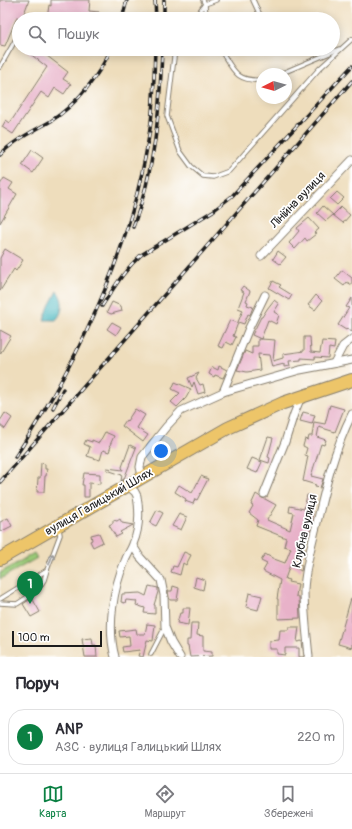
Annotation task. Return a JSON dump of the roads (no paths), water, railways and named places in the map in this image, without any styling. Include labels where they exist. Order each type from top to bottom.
[{"type":"highway","name":"вулиця Галицький Шлях","points":[[0,559],[142,476],[228,428],[261,412],[352,380]]},
{"type":"street","name":"Лінійна вулиця","points":[[261,256],[351,162]]},
{"type":"street","points":[[223,392],[249,328],[265,295]]},
{"type":"street","points":[[334,363],[343,346],[352,339]]},
{"type":"street","points":[[142,476],[140,467],[142,457],[181,411],[223,392],[300,370],[352,360]]},
{"type":"street","points":[[264,494],[301,397]]},
{"type":"street","name":"Клубна вулиця","points":[[309,657],[304,589],[307,568],[335,453],[352,414]]},
{"type":"street","points":[[115,657],[111,640],[112,613],[118,581],[123,565],[133,546],[139,528],[138,502],[135,492],[127,485]]},
{"type":"street","points":[[133,546],[140,557],[161,580],[164,595],[165,627],[171,642],[180,657]]},
{"type":"lane","points":[[204,2],[216,0]]},
{"type":"lane","points":[[253,0],[259,12]]},
{"type":"lane","points":[[198,12],[204,2]]},
{"type":"lane","points":[[204,2],[205,12]]},
{"type":"lane","points":[[342,48],[352,39]]},
{"type":"lane","points":[[0,67],[12,46]]},
{"type":"lane","points":[[174,56],[167,116],[180,151],[191,166],[203,176],[213,177],[229,171],[319,69],[333,56]]},
{"type":"lane","points":[[224,56],[236,74],[251,80],[256,80]]},
{"type":"lane","points":[[292,69],[323,56]]},
{"type":"lane","points":[[0,603],[17,604],[37,591],[44,580],[60,535],[58,526]]},
{"type":"lane","points":[[0,599],[47,570]]},
{"type":"lane","points":[[151,654],[165,627]]},
{"type":"water","points":[[57,291],[62,302],[61,313],[56,320],[44,320],[49,306]]},
{"type":"railway","points":[[124,12],[127,0]]},
{"type":"railway","points":[[155,0],[156,12]]},
{"type":"railway","points":[[164,0],[164,12]]},
{"type":"railway","points":[[0,155],[18,140],[51,121],[70,107],[93,80],[108,56]]},
{"type":"railway","points":[[15,457],[61,382],[79,347],[96,311],[124,237],[136,199],[151,122],[155,56]]},
{"type":"railway","points":[[133,227],[147,184],[155,140],[160,94],[162,56]]},
{"type":"railway","points":[[102,306],[124,273],[141,255],[213,211],[232,196],[352,66]]},
{"type":"railway","points":[[0,482],[352,81]]},
{"type":"railway","points":[[53,408],[63,389]]},
{"type":"place","name":"ANP","points":[[30,604]]}]
